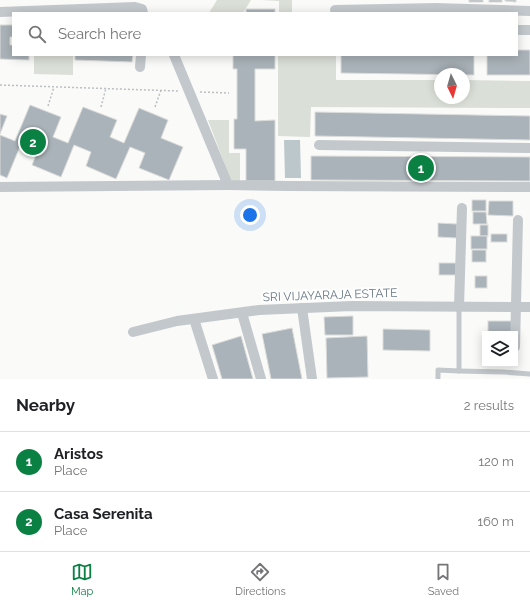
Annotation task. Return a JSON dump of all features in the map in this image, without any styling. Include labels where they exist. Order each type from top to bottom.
[{"type":"street","points":[[0,12],[135,7],[142,9],[143,12]]},
{"type":"street","points":[[335,10],[436,8],[530,10]]},
{"type":"street","points":[[518,30],[530,30]]},
{"type":"street","points":[[140,67],[141,56]]},
{"type":"street","points":[[174,56],[228,185]]},
{"type":"street","points":[[319,145],[530,148]]},
{"type":"street","points":[[0,187],[228,185],[530,186]]},
{"type":"street","points":[[459,307],[462,208]]},
{"type":"street","points":[[515,331],[518,220]]},
{"type":"street","name":"SRI VIJAYARAJA ESTATE","points":[[133,332],[177,321],[259,310],[352,306],[530,307]]},
{"type":"street","points":[[302,308],[312,379]]},
{"type":"street","points":[[242,312],[261,379]]},
{"type":"street","points":[[194,319],[213,379]]},
{"type":"lane","points":[[459,307],[459,371]]},
{"type":"lane","points":[[438,379],[438,370],[530,374]]},
{"type":"path","points":[[0,85],[229,92]]},
{"type":"path","points":[[48,106],[54,87]]},
{"type":"path","points":[[102,106],[106,88]]},
{"type":"path","points":[[155,107],[161,90]]},
{"type":"shaded area","points":[[217,0],[251,0],[244,12],[210,12]]},
{"type":"shaded area","points":[[261,0],[292,0],[292,12],[279,12],[279,1]]},
{"type":"shaded area","points":[[34,56],[73,56],[73,75],[34,74]]},
{"type":"shaded area","points":[[278,56],[336,56],[336,80],[434,80],[434,104],[470,104],[470,80],[530,81],[530,108],[311,107],[310,137],[278,136]]},
{"type":"shaded area","points":[[208,120],[229,120],[229,153],[240,153],[240,181],[231,181]]},
{"type":"shaded area","points":[[284,140],[300,140],[301,178],[285,178]]},
{"type":"building","points":[[469,0],[483,0],[483,2],[469,2]]},
{"type":"building","points":[[489,0],[502,0],[502,2],[489,2]]},
{"type":"building","points":[[516,0],[516,2],[505,1]]},
{"type":"building","points":[[246,9],[275,9],[275,12],[246,12]]},
{"type":"building","points":[[0,25],[12,25],[10,45],[12,45],[12,56],[29,56],[29,60],[0,59]]},
{"type":"building","points":[[518,50],[530,50],[530,75],[487,75],[487,56],[518,56]]},
{"type":"building","points":[[75,56],[133,56],[132,62],[75,60]]},
{"type":"building","points":[[233,56],[275,56],[275,69],[255,69],[255,121],[275,120],[275,181],[246,181],[246,149],[234,149],[234,119],[237,119],[237,69],[233,69]]},
{"type":"building","points":[[341,56],[474,56],[474,75],[470,75],[470,68],[434,68],[434,74],[341,73]]},
{"type":"building","points":[[30,105],[61,117],[53,137],[68,143],[83,107],[117,120],[110,137],[124,143],[139,108],[168,120],[161,138],[183,147],[169,180],[139,168],[145,153],[130,147],[116,179],[86,166],[91,152],[74,145],[61,177],[32,165],[38,150],[21,144],[7,178],[0,175],[0,135],[15,141]]},
{"type":"building","points":[[315,112],[530,116],[530,140],[315,136]]},
{"type":"building","points":[[0,114],[7,116],[0,134]]},
{"type":"building","points":[[311,156],[530,157],[530,181],[311,180]]},
{"type":"building","points":[[472,200],[486,200],[486,211],[472,211]]},
{"type":"building","points":[[489,201],[513,201],[513,216],[488,215]]},
{"type":"building","points":[[473,212],[486,212],[487,224],[473,224]]},
{"type":"building","points":[[438,223],[457,224],[457,238],[438,237]]},
{"type":"building","points":[[480,225],[488,225],[488,236],[480,236]]},
{"type":"building","points":[[491,234],[507,234],[507,242],[491,242]]},
{"type":"building","points":[[471,236],[487,236],[487,249],[471,249]]},
{"type":"building","points":[[472,250],[486,250],[486,262],[472,262]]},
{"type":"building","points":[[439,263],[456,263],[456,275],[439,275]]},
{"type":"building","points":[[475,276],[487,276],[487,288],[475,288]]},
{"type":"building","points":[[353,316],[353,335],[325,335],[324,317]]},
{"type":"building","points":[[488,321],[512,321],[512,331],[488,331]]},
{"type":"building","points":[[292,328],[302,379],[271,379],[262,334]]},
{"type":"building","points":[[383,329],[430,330],[430,351],[383,350]]},
{"type":"building","points":[[241,336],[253,379],[222,379],[212,345]]},
{"type":"building","points":[[367,336],[368,377],[327,378],[326,338]]},
{"type":"place","name":"Casa Serenita","points":[[33,142]]},
{"type":"place","name":"Aristos","points":[[421,168]]}]
